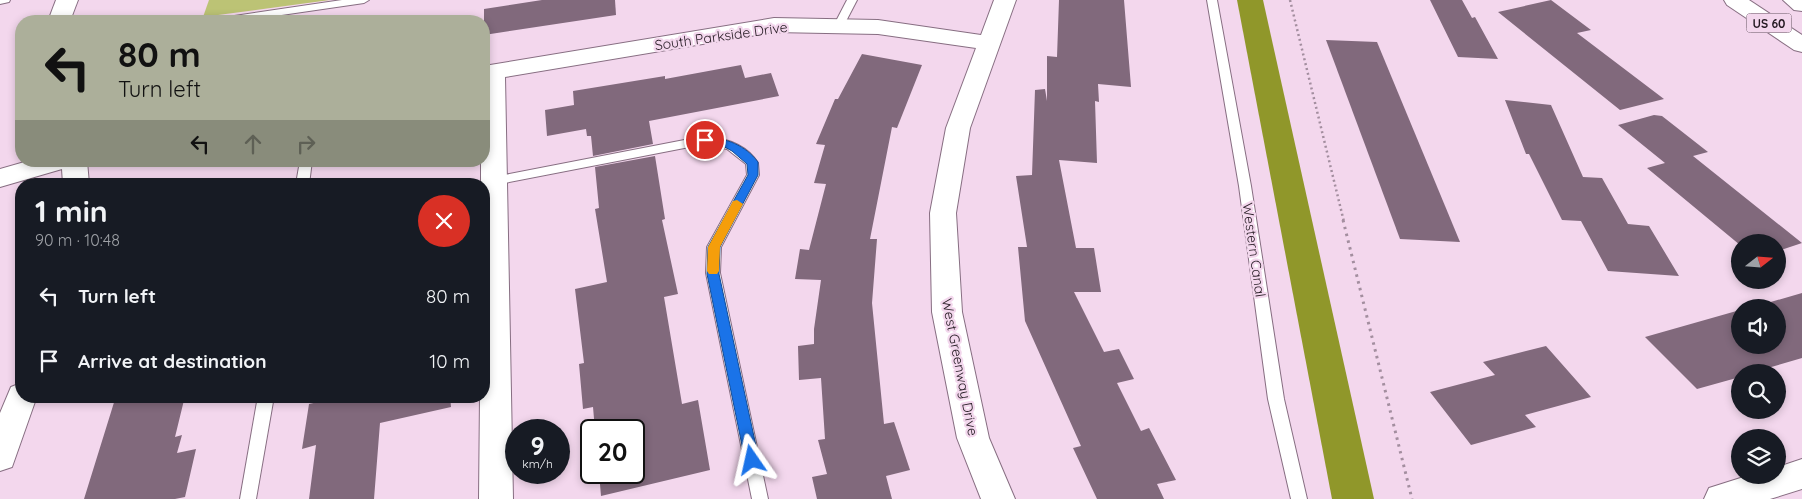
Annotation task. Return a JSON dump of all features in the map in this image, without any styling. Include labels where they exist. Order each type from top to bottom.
[{"type":"main road","points":[[61,15],[67,0]]},
{"type":"main road","name":"West Greenway Drive","points":[[998,499],[973,438],[947,312],[943,213],[958,128],[1005,0]]},
{"type":"main road","name":"US 60","points":[[1735,0],[1802,45]]},
{"type":"main road","points":[[1794,0],[1802,5]]},
{"type":"main road","name":"South Parkside Drive","points":[[490,72],[774,25],[878,27],[989,43]]},
{"type":"main road","points":[[490,108],[494,180],[496,499]]},
{"type":"main road","points":[[0,178],[39,167]]},
{"type":"main road","points":[[0,457],[19,403]]},
{"type":"main road","points":[[1720,499],[1802,474]]},
{"type":"lane","points":[[0,1],[5,0]]},
{"type":"lane","points":[[262,15],[364,0]]},
{"type":"lane","points":[[839,25],[852,0]]},
{"type":"lane","name":"Western Canal","points":[[1212,0],[1245,186],[1276,399],[1299,499]]},
{"type":"lane","points":[[494,180],[705,140],[721,141],[736,148],[752,162],[753,175],[714,247],[713,274],[760,499]]},
{"type":"lane","points":[[248,499],[265,403]]},
{"type":"path","points":[[1290,0],[1412,499]]},
{"type":"green space","points":[[209,0],[330,0],[218,15],[204,15]]},
{"type":"building","points":[[542,0],[615,0],[616,15],[490,34],[490,15],[484,15],[484,9]]},
{"type":"building","points":[[1059,0],[1124,0],[1131,87],[1098,84],[1099,102],[1095,101],[1097,163],[1059,160],[1076,248],[1094,248],[1101,292],[1074,292],[1104,352],[1119,349],[1134,379],[1117,383],[1141,431],[1149,428],[1176,480],[1157,484],[1164,499],[1097,499],[1073,448],[1081,446],[1025,321],[1018,247],[1027,247],[1016,176],[1032,175],[1035,90],[1045,89],[1047,101],[1047,56],[1057,57]]},
{"type":"building","points":[[1430,0],[1462,0],[1472,18],[1475,17],[1498,59],[1458,57]]},
{"type":"building","points":[[1551,0],[1591,30],[1577,33],[1664,99],[1620,110],[1498,12]]},
{"type":"building","points":[[1326,40],[1377,42],[1460,242],[1400,239]]},
{"type":"building","points":[[862,54],[922,65],[897,128],[892,127],[870,239],[877,239],[872,303],[884,424],[894,422],[910,470],[886,476],[892,499],[817,499],[812,477],[827,474],[818,440],[825,439],[821,378],[799,380],[798,346],[814,344],[814,329],[821,280],[795,279],[800,249],[809,250],[826,184],[814,183],[825,145],[816,144],[835,99],[838,99]]},
{"type":"building","points":[[741,65],[745,78],[771,73],[779,96],[649,121],[653,144],[593,156],[591,136],[587,136],[586,129],[547,136],[545,110],[574,105],[573,91],[665,76],[665,79]]},
{"type":"building","points":[[1505,100],[1551,105],[1583,177],[1602,178],[1628,224],[1649,226],[1679,276],[1608,271],[1581,221],[1562,220],[1529,154],[1526,154]]},
{"type":"building","points":[[1654,115],[1662,116],[1708,152],[1693,156],[1802,243],[1786,248],[1786,234],[1731,234],[1731,238],[1647,168],[1665,163],[1618,125]]},
{"type":"building","points":[[655,156],[665,219],[662,220],[678,294],[664,297],[682,404],[698,400],[710,470],[601,496],[600,484],[645,484],[645,419],[594,419],[593,407],[583,409],[579,364],[584,363],[575,289],[607,282],[595,209],[599,208],[595,167]]},
{"type":"building","points":[[1802,293],[1802,358],[1781,364],[1731,364],[1731,380],[1697,389],[1645,337],[1731,313],[1731,354],[1786,354],[1786,299],[1781,299]]},
{"type":"building","points":[[1546,346],[1591,397],[1525,415],[1536,427],[1471,445],[1430,392],[1495,375],[1483,362]]},
{"type":"building","points":[[114,403],[183,403],[175,437],[182,435],[177,453],[196,449],[185,497],[175,499],[84,499]]},
{"type":"building","points":[[451,403],[451,407],[380,423],[374,499],[309,499],[316,445],[302,449],[309,404]]},
{"type":"waterway","points":[[1250,0],[1353,499]]},
{"type":"slow traffic","points":[[713,271],[714,247],[737,204]]},
{"type":"route","points":[[705,140],[721,141],[736,148],[752,162],[753,175],[714,247],[713,274],[752,460]]}]
